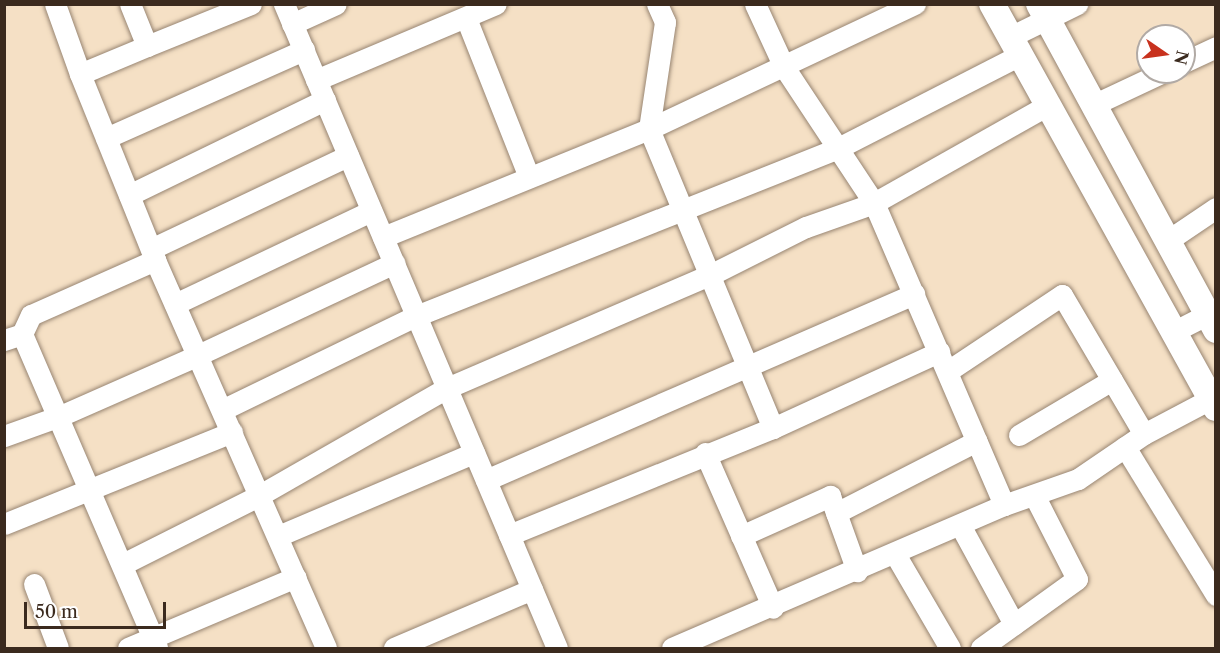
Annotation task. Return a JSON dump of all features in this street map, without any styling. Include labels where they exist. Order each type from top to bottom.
[{"type":"street","points":[[55,4],[80,74],[153,254],[326,648]]},
{"type":"street","points":[[80,74],[251,4]]},
{"type":"street","points":[[336,4],[288,14],[557,648]]},
{"type":"street","points":[[316,80],[496,4]]},
{"type":"street","points":[[657,4],[665,22],[649,129],[712,274],[773,428]]},
{"type":"street","points":[[755,4],[784,67],[874,203],[1004,505]]},
{"type":"street","points":[[383,237],[649,129],[915,4]]},
{"type":"street","points":[[672,648],[773,608],[1004,505],[1035,497],[1078,479],[1144,434],[1213,404],[992,4]]},
{"type":"street","points":[[222,410],[416,316],[838,148],[1015,46],[1043,12],[1077,4]]},
{"type":"street","points":[[131,5],[147,46]]},
{"type":"street","points":[[1043,12],[1167,241],[1213,318],[1173,332]]},
{"type":"street","points":[[466,18],[529,177]]},
{"type":"street","points":[[1196,56],[1215,47]]},
{"type":"street","points":[[106,138],[304,50]]},
{"type":"street","points":[[1093,105],[1138,84]]},
{"type":"street","points":[[129,195],[325,100]]},
{"type":"street","points":[[123,564],[260,495],[447,388],[712,274],[806,227],[874,203],[1048,105]]},
{"type":"street","points":[[155,644],[60,416],[13,337],[30,315],[348,156]]},
{"type":"street","points":[[1167,241],[1215,208]]},
{"type":"street","points":[[175,304],[371,211]]},
{"type":"street","points":[[4,436],[60,416],[198,355],[394,263]]},
{"type":"street","points":[[486,480],[748,364],[914,294]]},
{"type":"street","points":[[948,371],[1062,295],[1144,434]]},
{"type":"street","points":[[509,535],[705,453],[773,428],[939,352]]},
{"type":"street","points":[[1019,435],[1112,380]]},
{"type":"street","points":[[4,524],[232,432]]},
{"type":"street","points":[[836,513],[977,441]]},
{"type":"street","points":[[1125,447],[1215,595]]},
{"type":"street","points":[[278,536],[474,453]]},
{"type":"street","points":[[705,453],[773,608]]},
{"type":"street","points":[[741,536],[830,496],[857,571]]},
{"type":"street","points":[[981,648],[1077,579],[1035,497]]},
{"type":"street","points":[[960,525],[1014,624]]},
{"type":"street","points":[[895,554],[950,648]]},
{"type":"street","points":[[128,648],[155,644],[296,577]]},
{"type":"street","points":[[34,584],[58,648]]},
{"type":"street","points":[[394,648],[532,589]]}]
